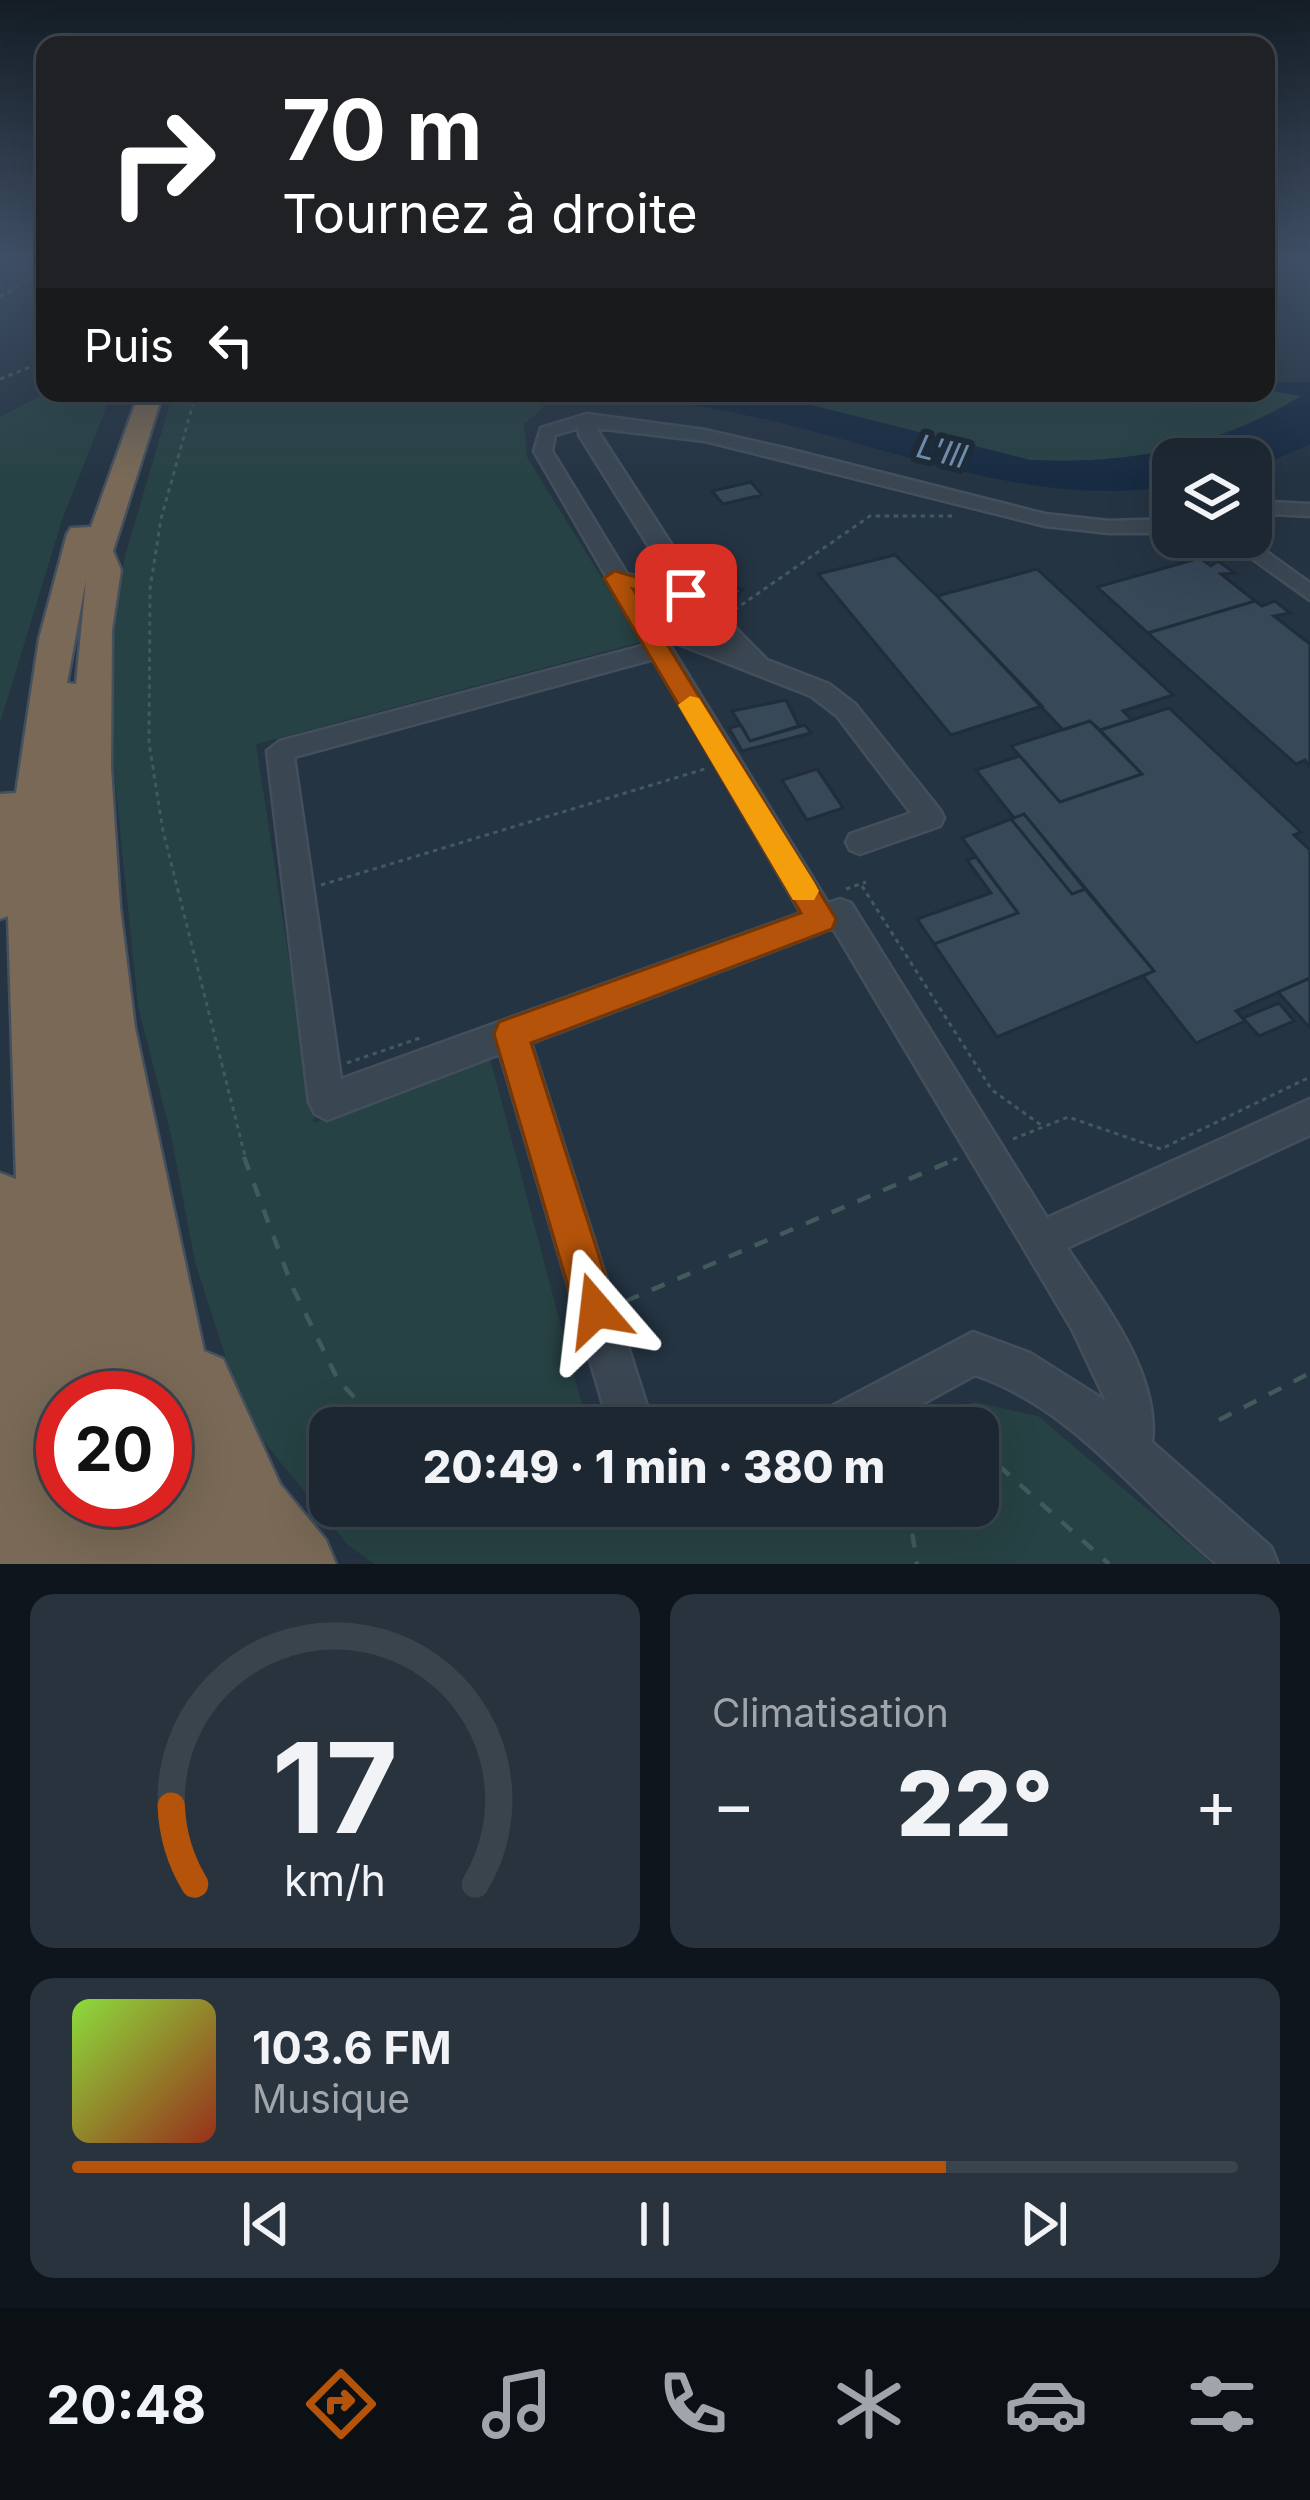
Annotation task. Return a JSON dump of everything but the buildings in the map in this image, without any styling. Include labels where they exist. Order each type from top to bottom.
[{"type":"highway","points":[[0,900],[7,821],[28,695],[56,629],[94,494],[129,402]]},
{"type":"highway","points":[[124,1371],[84,1148],[63,909],[65,735],[73,665],[97,548],[148,402]]},
{"type":"highway","points":[[97,548],[105,570],[95,630],[92,716],[98,907],[111,1028],[181,1390],[230,1564]]},
{"type":"highway","points":[[56,629],[32,818],[31,1022],[40,1154],[70,1371]]},
{"type":"highway","points":[[0,1200],[44,1564]]},
{"type":"highway","points":[[152,1254],[223,1438],[257,1507],[302,1564]]},
{"type":"highway","points":[[0,1418],[14,1564]]},
{"type":"highway","points":[[97,1527],[105,1564]]},
{"type":"highway","points":[[158,1527],[167,1564]]},
{"type":"lane","points":[[587,419],[588,435],[686,584],[686,595]]},
{"type":"lane","points":[[821,919],[657,650],[543,451],[542,442],[556,424],[587,419],[718,436],[1048,521],[1152,524]]},
{"type":"lane","points":[[1275,506],[1310,498]]},
{"type":"lane","points":[[1272,506],[1310,510]]},
{"type":"lane","points":[[1261,558],[1310,593]]},
{"type":"lane","points":[[1275,568],[1310,568]]},
{"type":"lane","points":[[615,578],[686,595],[721,621],[759,665]]},
{"type":"lane","points":[[640,620],[806,682],[846,710],[930,818],[860,842]]},
{"type":"lane","points":[[657,650],[280,751],[327,1102],[840,912],[1113,1360],[1129,1400],[1133,1439],[1129,1452]]},
{"type":"lane","points":[[511,1034],[626,1407]]},
{"type":"lane","points":[[1039,1241],[1310,1117]]},
{"type":"lane","points":[[873,1407],[973,1353],[1007,1361],[1071,1398],[1254,1564]]},
{"type":"path","points":[[0,379],[36,365]]},
{"type":"path","points":[[194,402],[161,519],[150,589],[149,743],[163,831],[244,1158],[292,1286],[338,1380],[363,1407]]},
{"type":"path","points":[[297,893],[726,763]]},
{"type":"path","points":[[861,884],[992,1090],[1042,1127]]},
{"type":"path","points":[[596,1310],[667,1284],[922,1169],[1068,1117],[1160,1149],[1310,1077]]},
{"type":"path","points":[[1219,1420],[1310,1373]]},
{"type":"path","points":[[999,1466],[1109,1564]]},
{"type":"path","points":[[911,1527],[917,1564]]},
{"type":"green space","points":[[1275,392],[1302,396],[1209,438],[1152,438],[1152,452],[1030,460],[799,402],[1275,402]]},
{"type":"green space","points":[[36,398],[36,402],[108,402],[62,520],[0,723],[0,417]]},
{"type":"green space","points":[[170,402],[543,402],[543,408],[524,424],[527,457],[641,642],[256,744],[314,1123],[490,1058],[582,1407],[309,1407],[309,1497],[246,1420],[195,1262],[171,1135],[138,1006],[108,713],[113,629],[125,556]]},
{"type":"green space","points":[[999,1407],[1038,1416],[1212,1564],[374,1564],[333,1527],[999,1527]]},
{"type":"water","points":[[1310,382],[1310,444],[1272,461],[1272,438],[1210,438],[1301,396],[1275,392],[1275,383]]},
{"type":"water","name":"L'Ill","points":[[673,402],[799,402],[1030,460],[1152,453],[1152,488],[1040,486],[953,469],[769,420]]},
{"type":"slow traffic","points":[[690,705],[804,891]]},
{"type":"route","points":[[596,1310],[511,1034],[821,919],[615,578],[686,595]]}]
